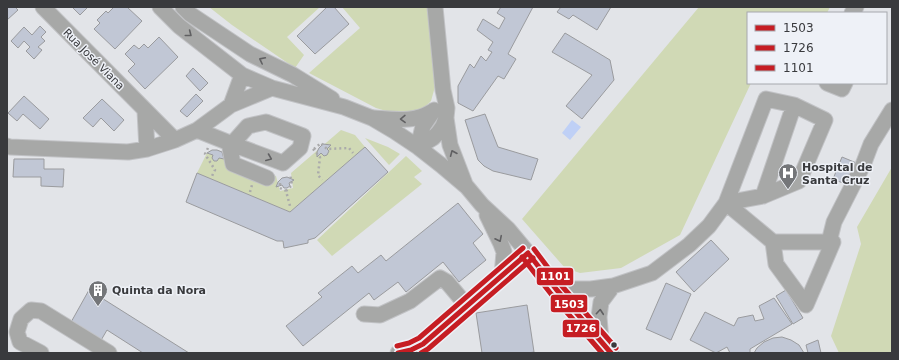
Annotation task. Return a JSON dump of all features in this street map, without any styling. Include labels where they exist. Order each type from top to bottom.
[{"type":"street","name":"Rua José Viana","points":[[42,7],[174,140]]},
{"type":"street","points":[[160,7],[179,26],[242,75],[272,88],[344,107],[372,118],[418,147],[466,187],[482,205],[508,229],[556,289],[611,353]]},
{"type":"street","points":[[182,7],[190,14],[250,54],[293,75],[344,107]]},
{"type":"street","points":[[372,118],[406,120],[439,114],[447,108],[443,90],[434,7]]},
{"type":"street","points":[[242,75],[293,75]]},
{"type":"street","points":[[231,105],[242,75]]},
{"type":"street","points":[[829,84],[842,89],[844,84]]},
{"type":"street","points":[[7,146],[128,152],[147,149],[197,130],[231,105],[272,88]]},
{"type":"street","points":[[556,289],[591,289],[613,286],[652,273],[689,245],[708,226],[726,203],[766,99],[794,105],[825,120],[799,181],[763,196],[726,203]]},
{"type":"street","points":[[763,196],[794,105]]},
{"type":"street","points":[[829,242],[834,222],[863,165],[871,144],[892,110]]},
{"type":"street","points":[[145,111],[147,149]]},
{"type":"street","points":[[418,147],[438,134],[443,126],[439,114]]},
{"type":"street","points":[[439,114],[466,187]]},
{"type":"street","points":[[197,130],[283,163],[300,148],[303,136],[266,122],[248,126],[231,143]]},
{"type":"street","points":[[231,143],[233,164],[267,178]]},
{"type":"street","points":[[726,203],[773,242],[833,242],[806,305],[776,264],[773,242]]},
{"type":"street","points":[[482,205],[504,252],[502,276]]},
{"type":"street","points":[[398,353],[427,348],[467,306],[528,253]]},
{"type":"street","points":[[364,314],[380,315],[410,301],[440,278],[447,282],[467,306]]},
{"type":"street","points":[[601,341],[599,317],[601,302],[613,286]]},
{"type":"street","points":[[41,353],[20,342],[17,332],[22,319],[31,310],[41,310],[109,353]]},
{"type":"path","points":[[212,136],[205,154],[215,170],[212,176]]},
{"type":"path","points":[[322,180],[318,175],[320,157],[314,149],[321,143],[327,149],[349,148],[353,153]]},
{"type":"path","points":[[276,161],[280,188],[286,191],[290,206]]},
{"type":"green space","points":[[209,7],[320,7],[287,37],[304,55],[295,68],[232,25]]},
{"type":"green space","points":[[342,7],[428,7],[436,83],[431,101],[420,112],[403,116],[376,108],[309,73],[360,28]]},
{"type":"green space","points":[[699,7],[830,7],[828,12],[747,12],[747,84],[751,84],[680,235],[621,268],[580,273],[565,268],[522,219]]},
{"type":"green space","points":[[341,130],[355,135],[365,147],[290,212],[197,173],[207,153],[224,159],[227,169],[269,184],[273,175],[276,176],[280,191],[293,188],[291,173]]},
{"type":"green space","points":[[365,138],[388,147],[400,154],[389,165]]},
{"type":"green space","points":[[406,156],[422,171],[414,177],[422,184],[332,256],[317,240]]},
{"type":"green space","points":[[892,167],[892,353],[839,353],[831,336],[861,244],[857,227]]},
{"type":"water","points":[[572,120],[581,127],[570,140],[562,133]]},
{"type":"building","points":[[7,7],[15,7],[18,10],[7,20]]},
{"type":"building","points":[[72,7],[88,7],[80,15]]},
{"type":"building","points":[[114,7],[127,7],[142,21],[115,49],[94,29],[100,23],[97,20],[106,11],[108,13]]},
{"type":"building","points":[[327,7],[334,7],[349,24],[315,54],[297,36]]},
{"type":"building","points":[[501,7],[533,7],[508,54],[516,59],[504,79],[498,76],[473,111],[458,103],[458,86],[470,64],[474,68],[481,56],[486,61],[492,52],[488,50],[493,42],[477,30],[483,19],[499,29],[505,18],[497,13]]},
{"type":"building","points":[[561,7],[611,7],[597,30],[573,15],[569,19],[557,12]]},
{"type":"building","points":[[40,26],[46,32],[41,37],[45,41],[38,47],[42,50],[34,59],[26,51],[30,47],[24,41],[18,48],[11,41],[24,27],[32,35]]},
{"type":"building","points":[[565,33],[610,60],[614,80],[582,119],[566,106],[592,75],[552,52]]},
{"type":"building","points":[[159,37],[178,57],[145,89],[128,71],[135,64],[125,54],[134,45],[139,49],[144,44],[148,48]]},
{"type":"building","points":[[193,68],[208,83],[200,91],[186,76]]},
{"type":"building","points":[[196,94],[203,101],[187,117],[180,111]]},
{"type":"building","points":[[24,96],[49,119],[40,129],[23,114],[17,121],[8,113]]},
{"type":"building","points":[[102,99],[124,120],[114,131],[101,118],[93,127],[83,118]]},
{"type":"building","points":[[485,114],[498,147],[538,159],[531,180],[493,171],[484,166],[478,160],[465,120]]},
{"type":"building","points":[[323,144],[331,145],[327,149],[329,151],[327,155],[324,156],[321,153],[317,157],[317,152]]},
{"type":"building","points":[[365,147],[388,172],[315,238],[308,240],[308,243],[284,248],[283,241],[277,241],[186,202],[197,173],[290,212]]},
{"type":"building","points":[[212,150],[222,152],[224,159],[219,158],[217,161],[214,161],[212,158],[213,155],[207,153]]},
{"type":"building","points":[[842,157],[859,164],[850,186],[833,179]]},
{"type":"building","points":[[14,159],[44,159],[44,169],[64,169],[63,187],[41,186],[41,177],[13,177]]},
{"type":"building","points":[[287,177],[294,180],[289,183],[290,186],[287,188],[284,188],[282,185],[276,187],[282,178]]},
{"type":"building","points":[[458,203],[483,234],[473,243],[486,260],[459,282],[443,262],[406,292],[398,282],[374,300],[369,293],[303,346],[286,326],[322,297],[318,293],[352,266],[358,273],[381,255],[386,261]]},
{"type":"building","points":[[711,240],[729,259],[694,292],[676,272]]},
{"type":"building","points":[[666,283],[691,294],[671,340],[646,329]]},
{"type":"building","name":"Quinta da Nora","points":[[89,290],[189,353],[143,353],[107,330],[100,342],[70,324]]},
{"type":"building","points":[[786,290],[803,318],[793,324],[776,296]]},
{"type":"building","points":[[774,298],[792,324],[750,349],[750,353],[730,353],[727,347],[716,353],[690,340],[705,312],[734,326],[738,318],[753,315],[755,321],[764,319],[759,306]]},
{"type":"building","points":[[527,305],[534,352],[482,353],[476,313]]},
{"type":"building","points":[[782,337],[799,345],[804,353],[754,353],[764,342],[773,338]]},
{"type":"building","points":[[818,340],[821,353],[808,353],[806,345]]},
{"type":"transit line","name":"1101","points":[[397,346],[409,343],[419,338],[523,248]]},
{"type":"transit line","name":"1101","points":[[534,249],[561,285],[616,348]]},
{"type":"transit line","name":"1503","points":[[528,253],[556,289],[611,353]]},
{"type":"transit line","name":"1503","points":[[398,353],[411,350],[423,344],[528,253]]},
{"type":"transit line","name":"1726","points":[[522,257],[551,294],[602,353]]},
{"type":"transit line","name":"1726","points":[[421,353],[428,349],[533,258]]},
{"type":"place","name":"Hospital de Santa Cruz","points":[[788,190]]},
{"type":"place","name":"Quinta da Nora","points":[[98,307]]}]
